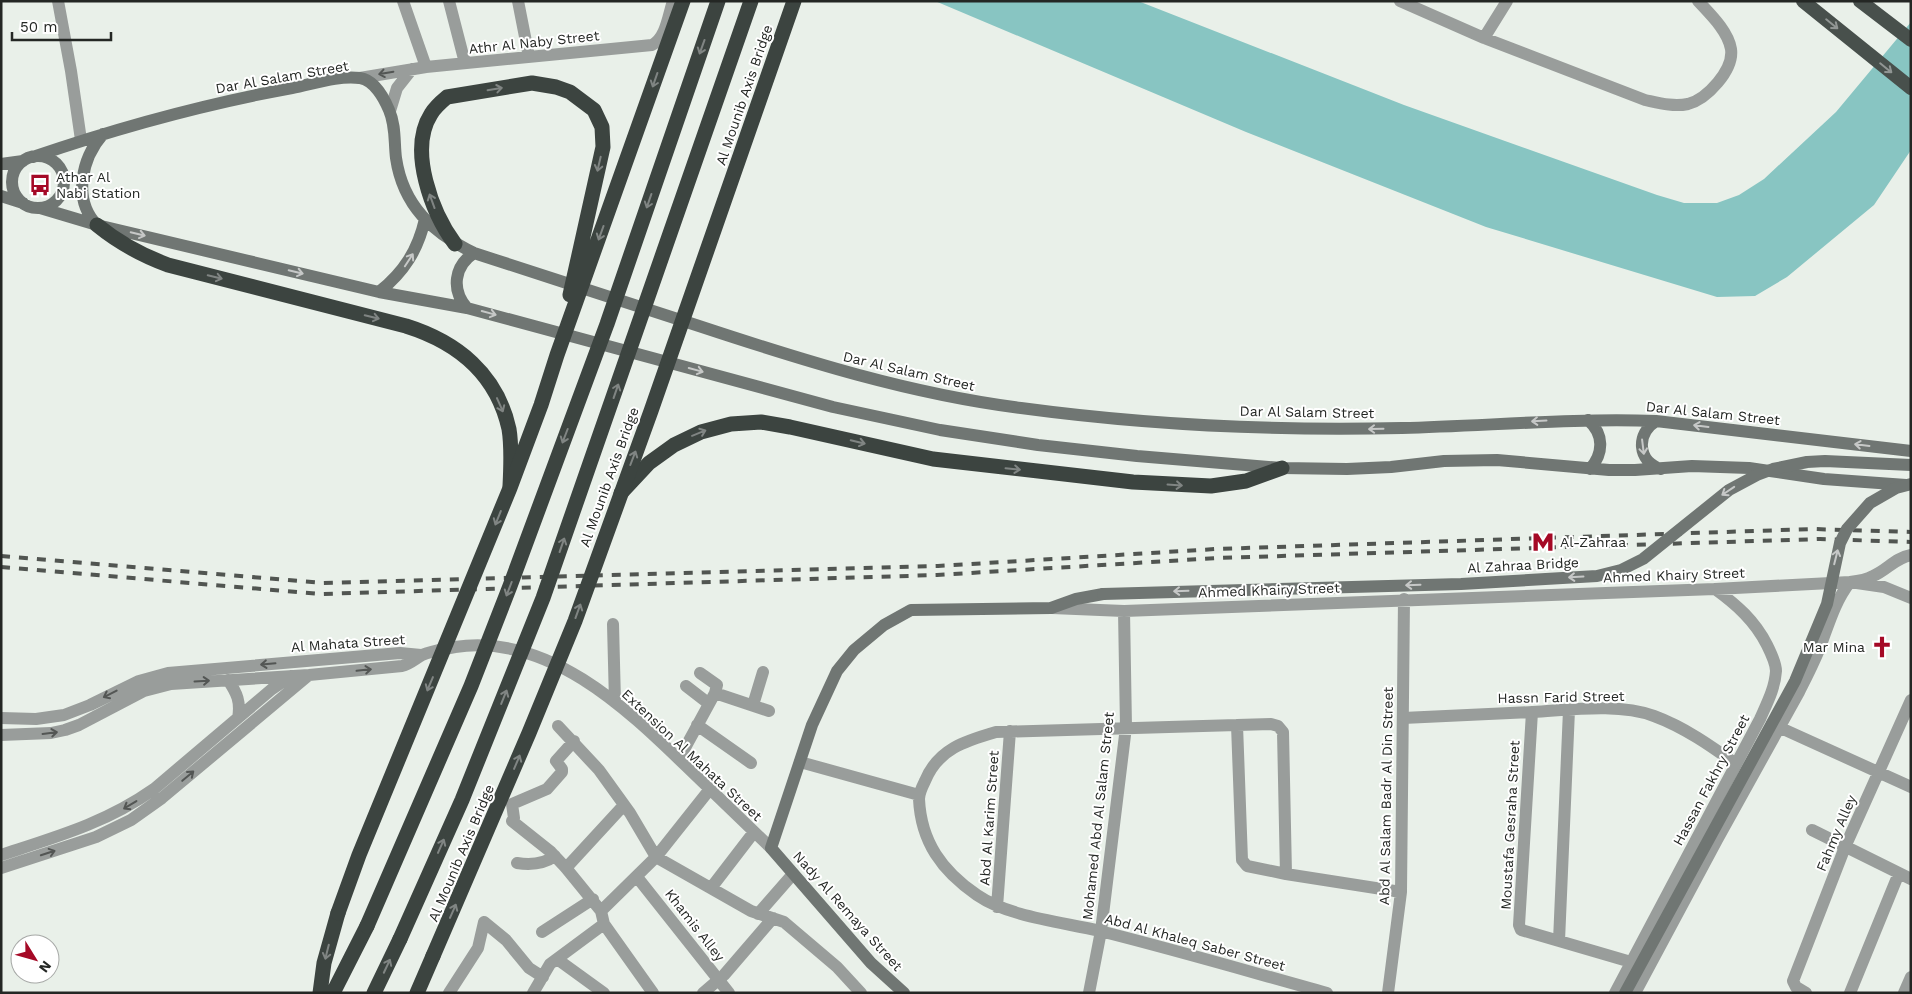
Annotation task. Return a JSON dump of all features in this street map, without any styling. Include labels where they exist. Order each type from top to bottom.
[{"type":"highway","points":[[320,993],[324,963],[338,913],[359,854],[510,488],[683,1]]},
{"type":"highway","points":[[333,993],[367,926],[471,686],[510,586],[607,324],[718,1]]},
{"type":"highway","name":"Al Mounib Axis Bridge","points":[[374,993],[462,800],[544,598],[751,1]]},
{"type":"highway","name":"Al Mounib Axis Bridge","points":[[418,993],[529,733],[574,621],[651,411],[794,1]]},
{"type":"highway","points":[[1803,1],[1911,88]]},
{"type":"highway","points":[[1860,1],[1911,40]]},
{"type":"highway","points":[[455,244],[433,207],[424,172],[423,132],[430,115],[437,105],[447,98],[532,83],[556,87],[570,92],[594,110],[602,127],[603,147],[557,355]]},
{"type":"highway","points":[[97,225],[142,256],[168,265],[406,326],[427,332],[447,342],[465,355],[480,371],[493,389],[502,408],[509,429],[511,451],[510,488]]},
{"type":"highway","points":[[620,494],[649,463],[674,445],[701,432],[731,424],[761,422],[941,460],[1133,482],[1211,486],[1246,481],[1282,468]]},
{"type":"main road","name":"Dar Al Salam Street","points":[[1,164],[28,159],[81,140],[237,98],[341,79],[360,78],[371,83],[379,91],[390,111],[399,172],[409,197],[434,229],[455,244],[474,253],[808,362],[897,386],[980,402],[1087,416],[1152,422],[1274,428],[1395,428],[1588,420],[1656,421],[1911,451]]},
{"type":"main road","points":[[97,225],[85,203],[82,182],[88,156],[103,134]]},
{"type":"main road","points":[[25,204],[16,195],[12,183],[15,170],[28,159],[46,158],[56,164],[63,175],[64,182],[61,194],[57,199],[40,208]]},
{"type":"main road","points":[[1,196],[97,225],[379,292],[467,308],[780,393],[931,428],[1009,441],[1088,452],[1282,468],[1389,467],[1470,459],[1526,461],[1590,469],[1662,469],[1692,466],[1749,468],[1824,478],[1911,484]]},
{"type":"main road","points":[[379,292],[398,275],[413,255],[425,219]]},
{"type":"main road","points":[[467,308],[459,296],[456,282],[460,268],[468,257],[474,253]]},
{"type":"main road","points":[[1588,420],[1597,429],[1601,442],[1598,456],[1590,469]]},
{"type":"main road","points":[[1656,421],[1650,425],[1643,435],[1641,447],[1650,464],[1662,469]]},
{"type":"main road","name":"Al Zahraa Bridge","points":[[1051,608],[1076,599],[1103,594],[1461,584],[1596,576],[1621,570],[1643,559],[1729,490],[1773,468],[1824,461],[1911,465]]},
{"type":"main road","points":[[1625,993],[1794,681],[1826,604],[1840,543],[1847,529],[1870,502],[1896,488],[1911,484]]},
{"type":"main road","name":"Ahmed Khairy Street","points":[[771,848],[812,725],[837,672],[854,650],[884,625],[911,610],[1051,608]]},
{"type":"main road","name":"Nady Al Remaya Street","points":[[771,848],[871,963],[904,993]]},
{"type":"street","points":[[58,1],[72,71],[81,140]]},
{"type":"street","points":[[403,1],[426,67]]},
{"type":"street","points":[[448,1],[466,63]]},
{"type":"street","points":[[518,1],[529,57]]},
{"type":"street","name":"Athr Al Naby Street","points":[[360,78],[426,67],[652,45],[658,42],[673,1]]},
{"type":"street","points":[[1400,1],[1484,38],[1645,100],[1672,105],[1689,103],[1706,93],[1722,78],[1729,66],[1731,50],[1727,36],[1698,1]]},
{"type":"street","points":[[1484,38],[1507,1]]},
{"type":"street","points":[[390,111],[397,88],[412,69]]},
{"type":"street","points":[[1635,993],[1811,668],[1836,603],[1850,582],[1875,576],[1895,560],[1911,555]]},
{"type":"street","name":"Ahmed Khairy Street","points":[[1051,608],[1124,610],[1715,589],[1850,582],[1884,586],[1911,598]]},
{"type":"street","name":"Hassan Fakhry Street","points":[[1615,993],[1760,719],[1774,687],[1776,668],[1771,652],[1761,633],[1733,601],[1715,589]]},
{"type":"street","name":"Abd Al Salam Badr Al Din Street","points":[[1388,993],[1401,892],[1404,599]]},
{"type":"street","name":"Mohamed Abd Al Salam Street","points":[[1089,993],[1100,931],[1126,728],[1124,610]]},
{"type":"street","points":[[614,624],[615,702]]},
{"type":"street","name":"Extension Al Mahata Street","points":[[421,655],[456,647],[491,646],[526,653],[582,678],[615,702],[679,759],[771,848]]},
{"type":"street","name":"Al Mahata Street","points":[[1,718],[36,719],[64,715],[90,705],[139,681],[168,673],[400,653],[421,655]]},
{"type":"street","name":"Al Mahata Street","points":[[1,735],[51,733],[65,730],[79,725],[150,689],[178,683],[309,675],[402,666],[409,664],[421,655]]},
{"type":"street","points":[[1,855],[76,831],[123,809],[154,789],[238,718],[311,661]]},
{"type":"street","points":[[753,705],[764,672]]},
{"type":"street","points":[[679,759],[717,685],[700,673]]},
{"type":"street","points":[[1,868],[96,837],[131,820],[162,798],[309,675]]},
{"type":"street","points":[[228,680],[238,695],[240,702],[238,718]]},
{"type":"street","points":[[686,686],[711,698],[753,705],[769,710]]},
{"type":"street","name":"Fahmy Alley","points":[[1806,993],[1796,987],[1793,981],[1845,846],[1910,703]]},
{"type":"street","points":[[1559,941],[1569,710]]},
{"type":"street","name":"Hassn Farid Street","points":[[1403,718],[1569,710],[1629,710],[1653,716],[1675,725],[1711,746],[1736,764]]},
{"type":"street","name":"Moustafa Gesraha Street","points":[[1532,712],[1519,925],[1524,932],[1631,962]]},
{"type":"street","points":[[1760,719],[1911,787]]},
{"type":"street","points":[[800,762],[919,795],[928,773],[944,754],[965,740],[996,732],[1271,724],[1278,726],[1283,732],[1286,874]]},
{"type":"street","points":[[697,725],[751,763]]},
{"type":"street","points":[[1237,725],[1242,860],[1247,866],[1401,892]]},
{"type":"street","points":[[558,726],[599,770],[624,805],[656,857],[758,914],[784,922],[837,967],[859,992]]},
{"type":"street","name":"Abd Al Karim Street","points":[[997,907],[1010,731]]},
{"type":"street","points":[[574,741],[556,761],[562,772],[547,789],[514,802],[511,807],[514,818],[513,824],[555,856],[593,899],[602,911],[604,924],[646,990]]},
{"type":"street","points":[[602,911],[656,857],[710,790]]},
{"type":"street","name":"Abd Al Khaleq Saber Street","points":[[919,795],[920,820],[926,839],[940,862],[956,879],[977,896],[997,907],[1100,931],[1327,993]]},
{"type":"street","points":[[566,868],[624,805]]},
{"type":"street","points":[[1812,830],[1907,874],[1850,993]]},
{"type":"street","points":[[711,888],[754,832]]},
{"type":"street","points":[[517,863],[548,861],[555,856]]},
{"type":"street","points":[[758,914],[794,874]]},
{"type":"street","name":"Khamis Alley","points":[[637,877],[729,993]]},
{"type":"street","points":[[542,932],[593,899]]},
{"type":"street","points":[[703,993],[719,980],[773,918]]},
{"type":"street","points":[[449,993],[478,948],[482,938],[484,922],[506,940],[529,968],[543,977]]},
{"type":"street","points":[[533,993],[550,964],[604,924]]},
{"type":"street","points":[[557,959],[604,993]]},
{"type":"street","points":[[1904,993],[1911,977]]},
{"type":"water","points":[[935,1],[1138,1],[1404,105],[1684,203],[1717,203],[1739,195],[1764,179],[1836,112],[1911,22],[1911,150],[1874,205],[1787,277],[1755,296],[1717,297],[1486,227],[1246,132]]},
{"type":"railway","points":[[1,556],[323,583],[938,566],[1216,549],[1813,529],[1911,532]]},
{"type":"railway","points":[[1,567],[321,594],[937,575],[1218,558],[1820,539],[1911,542]]},
{"type":"place","name":"Athar Al Nabi Station","points":[[40,185]]},
{"type":"place","name":"Al-Zahraa","points":[[1543,542]]},
{"type":"place","name":"Mar Mina","points":[[1882,647]]}]
